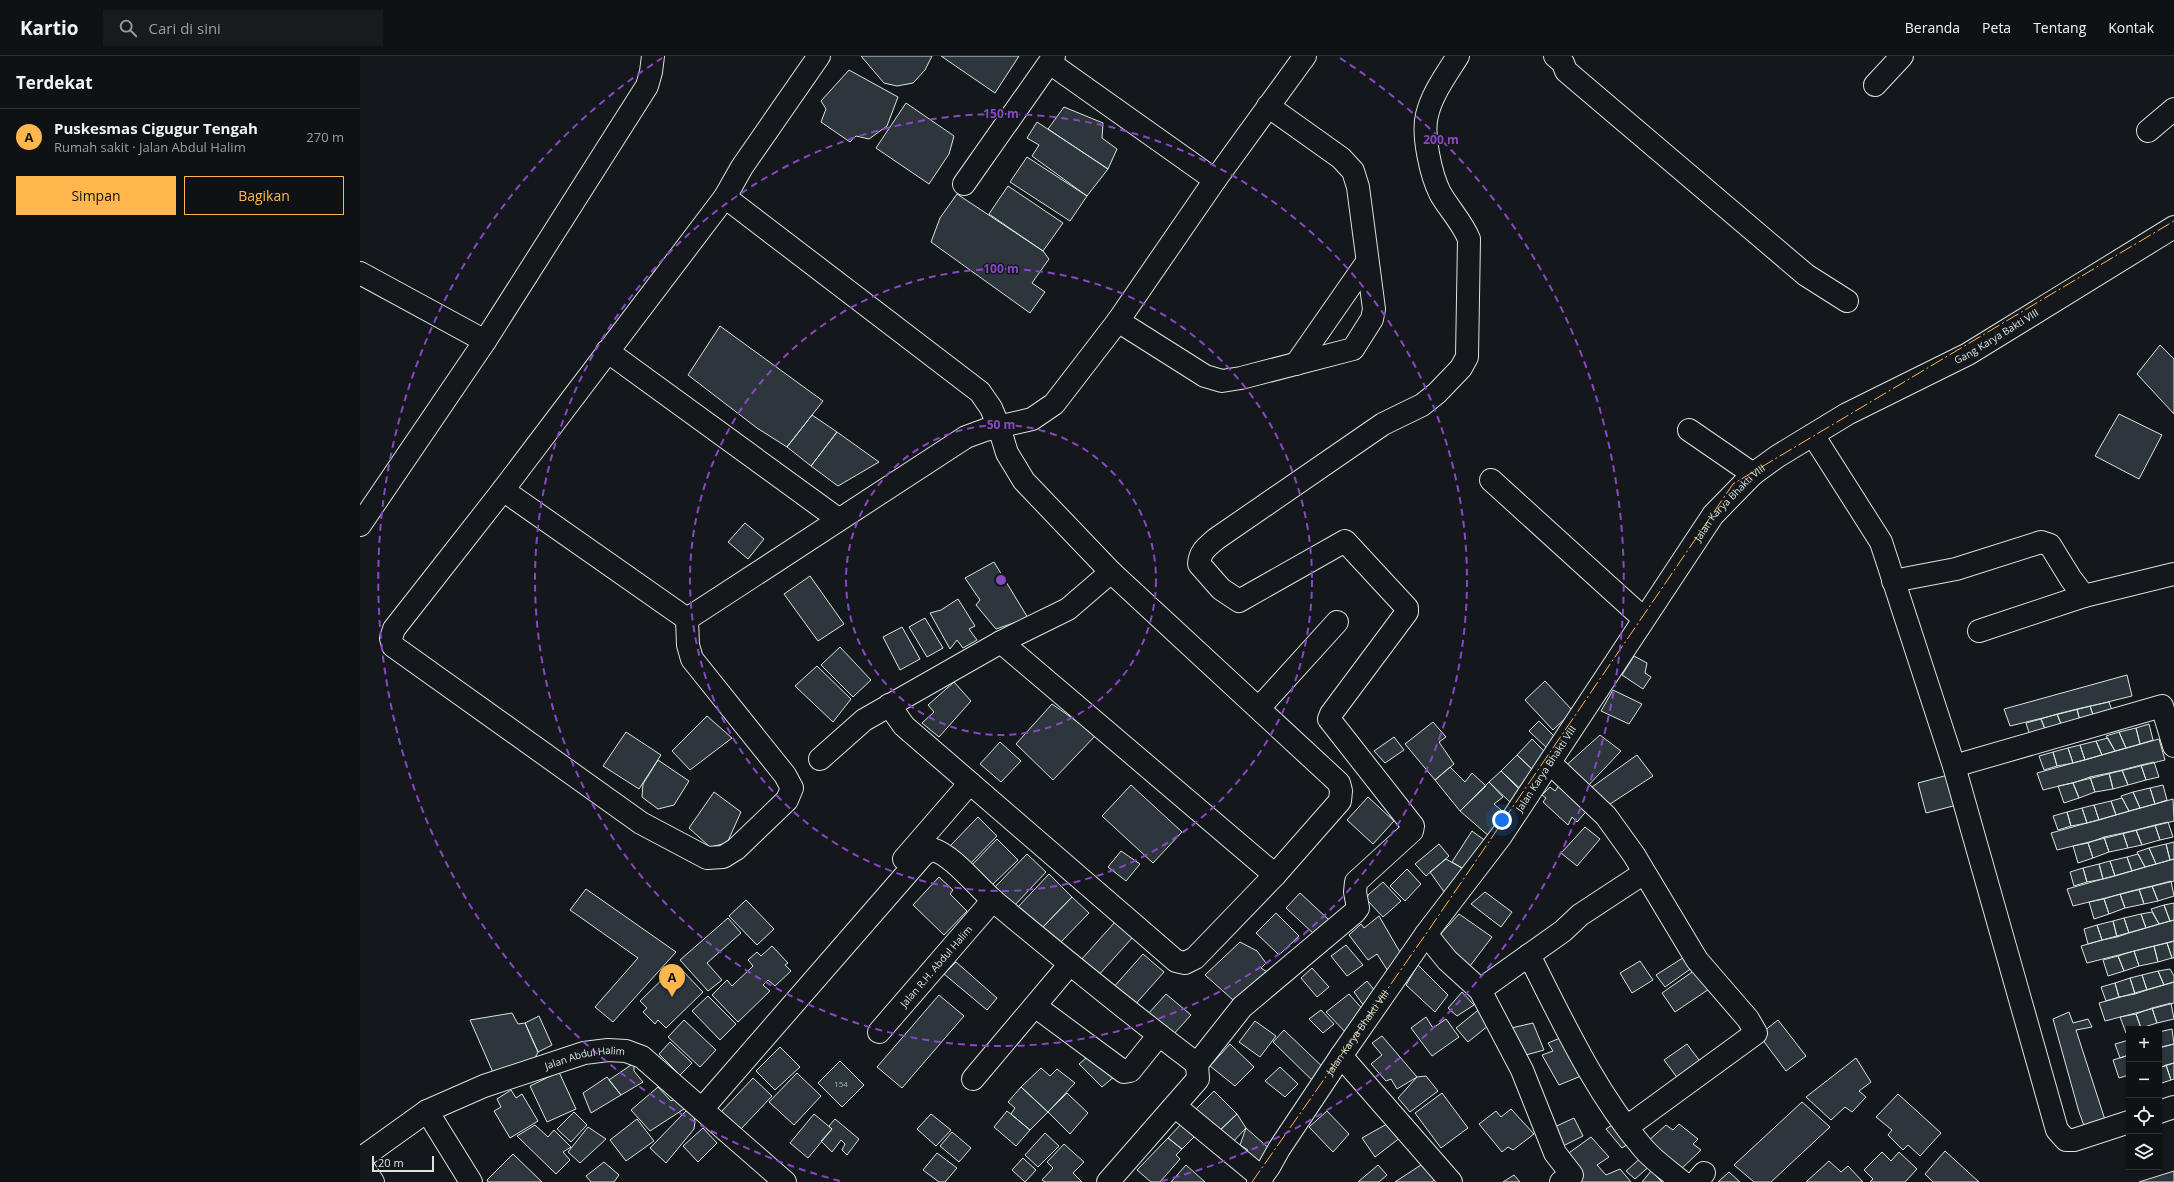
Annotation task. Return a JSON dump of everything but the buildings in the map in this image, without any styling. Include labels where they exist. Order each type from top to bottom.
[{"type":"street","points":[[360,525],[485,341],[647,86],[653,56]]},
{"type":"street","points":[[687,619],[688,645],[692,659],[784,775],[792,788],[787,800],[736,849],[723,858],[707,858],[641,823],[393,646],[391,638],[394,629],[503,490],[725,197],[742,167],[819,56]]},
{"type":"street","points":[[687,619],[838,519],[966,437],[1032,419],[1054,404],[1118,321],[1215,180],[1304,56]]},
{"type":"street","points":[[1108,1182],[1198,1079],[1197,1064],[1242,1007],[1355,912],[1358,908],[1355,892],[1356,882],[1412,830],[1413,826],[1329,719],[1330,714],[1407,612],[1407,608],[1344,541],[1239,601],[1221,589],[1199,564],[1200,556],[1204,549],[1216,539],[1382,424],[1422,405],[1438,393],[1461,368],[1467,357],[1469,239],[1465,229],[1455,217],[1440,192],[1431,172],[1426,131],[1426,116],[1435,93],[1458,56]]},
{"type":"street","points":[[1555,56],[1563,63],[1566,71],[1806,275],[1847,302]]},
{"type":"street","points":[[1875,85],[1902,56]]},
{"type":"street","points":[[964,184],[1052,59],[1215,180]]},
{"type":"street","points":[[1118,321],[1205,376],[1222,381],[1241,378],[1353,348],[1372,319],[1373,314],[1358,188],[1353,171],[1341,158],[1268,106]]},
{"type":"street","points":[[2148,131],[2174,109]]},
{"type":"street","points":[[725,197],[980,392],[991,408],[1007,453],[1024,481],[1111,572],[1339,783],[1341,791],[1340,801],[1275,875],[1194,958],[1185,963],[1176,961],[904,726],[889,705]]},
{"type":"street","name":"Gang Karya Bakti VIII","points":[[1812,435],[1847,414],[1968,354],[2174,227]]},
{"type":"street","points":[[1296,364],[1367,262]]},
{"type":"street","points":[[360,273],[485,341]]},
{"type":"street","points":[[607,352],[838,519]]},
{"type":"street","points":[[1689,430],[1753,474]]},
{"type":"street","points":[[1812,435],[1881,542],[1954,766],[2057,1130],[2066,1140],[2074,1140],[2126,1123]]},
{"type":"street","name":"Jalan Karya Bhakti VIII","points":[[1260,1180],[1341,1056],[1426,934],[1501,836],[1550,763],[1643,618],[1713,515],[1753,474],[1812,435]]},
{"type":"street","points":[[1490,480],[1643,618]]},
{"type":"street","points":[[503,490],[687,619]]},
{"type":"street","points":[[1893,581],[1956,569],[2041,542],[2050,545],[2071,579],[2084,596]]},
{"type":"street","points":[[820,759],[864,720],[1001,642],[1068,609],[1111,572]]},
{"type":"street","points":[[1979,631],[2084,596],[2174,574]]},
{"type":"street","points":[[1259,708],[1337,622]]},
{"type":"street","points":[[1001,642],[1275,875]]},
{"type":"street","points":[[1954,766],[2162,706],[2174,746]]},
{"type":"street","points":[[1550,763],[1606,816],[1697,960],[1748,1019],[1756,1033],[1627,1128]]},
{"type":"street","points":[[706,1083],[970,783]]},
{"type":"street","points":[[702,1109],[928,851],[932,849],[946,856],[993,900],[1070,964],[1197,1064]]},
{"type":"street","points":[[1480,990],[1563,930],[1580,915],[1644,874]]},
{"type":"street","name":"Jalan R.H. Abdul Halim","points":[[879,1032],[993,900]]},
{"type":"street","points":[[1426,934],[1448,960],[1480,990],[1522,1070],[1555,1153],[1572,1175],[1561,1182]]},
{"type":"street","points":[[1529,955],[1590,1071],[1627,1128],[1644,1149],[1682,1182]]},
{"type":"street","points":[[973,1079],[1070,964]]},
{"type":"street","points":[[1035,1006],[1124,1072],[1130,1071],[1159,1035]]},
{"type":"street","name":"Jalan Abdul Halim","points":[[360,1159],[427,1111],[484,1086],[531,1069],[584,1053],[608,1050],[626,1051],[642,1057],[786,1182]]},
{"type":"street","points":[[1341,1056],[1451,1182]]},
{"type":"street","points":[[1176,1106],[1260,1180]]},
{"type":"street","points":[[2162,1111],[2174,1107]]},
{"type":"street","points":[[427,1111],[471,1182]]},
{"type":"street","points":[[360,1163],[373,1182]]},
{"type":"power","points":[[1252,1182],[1426,934],[1733,484],[2174,221]]},
{"type":"place","name":"Puskesmas Cigugur Tengah","points":[[672,997]]}]
